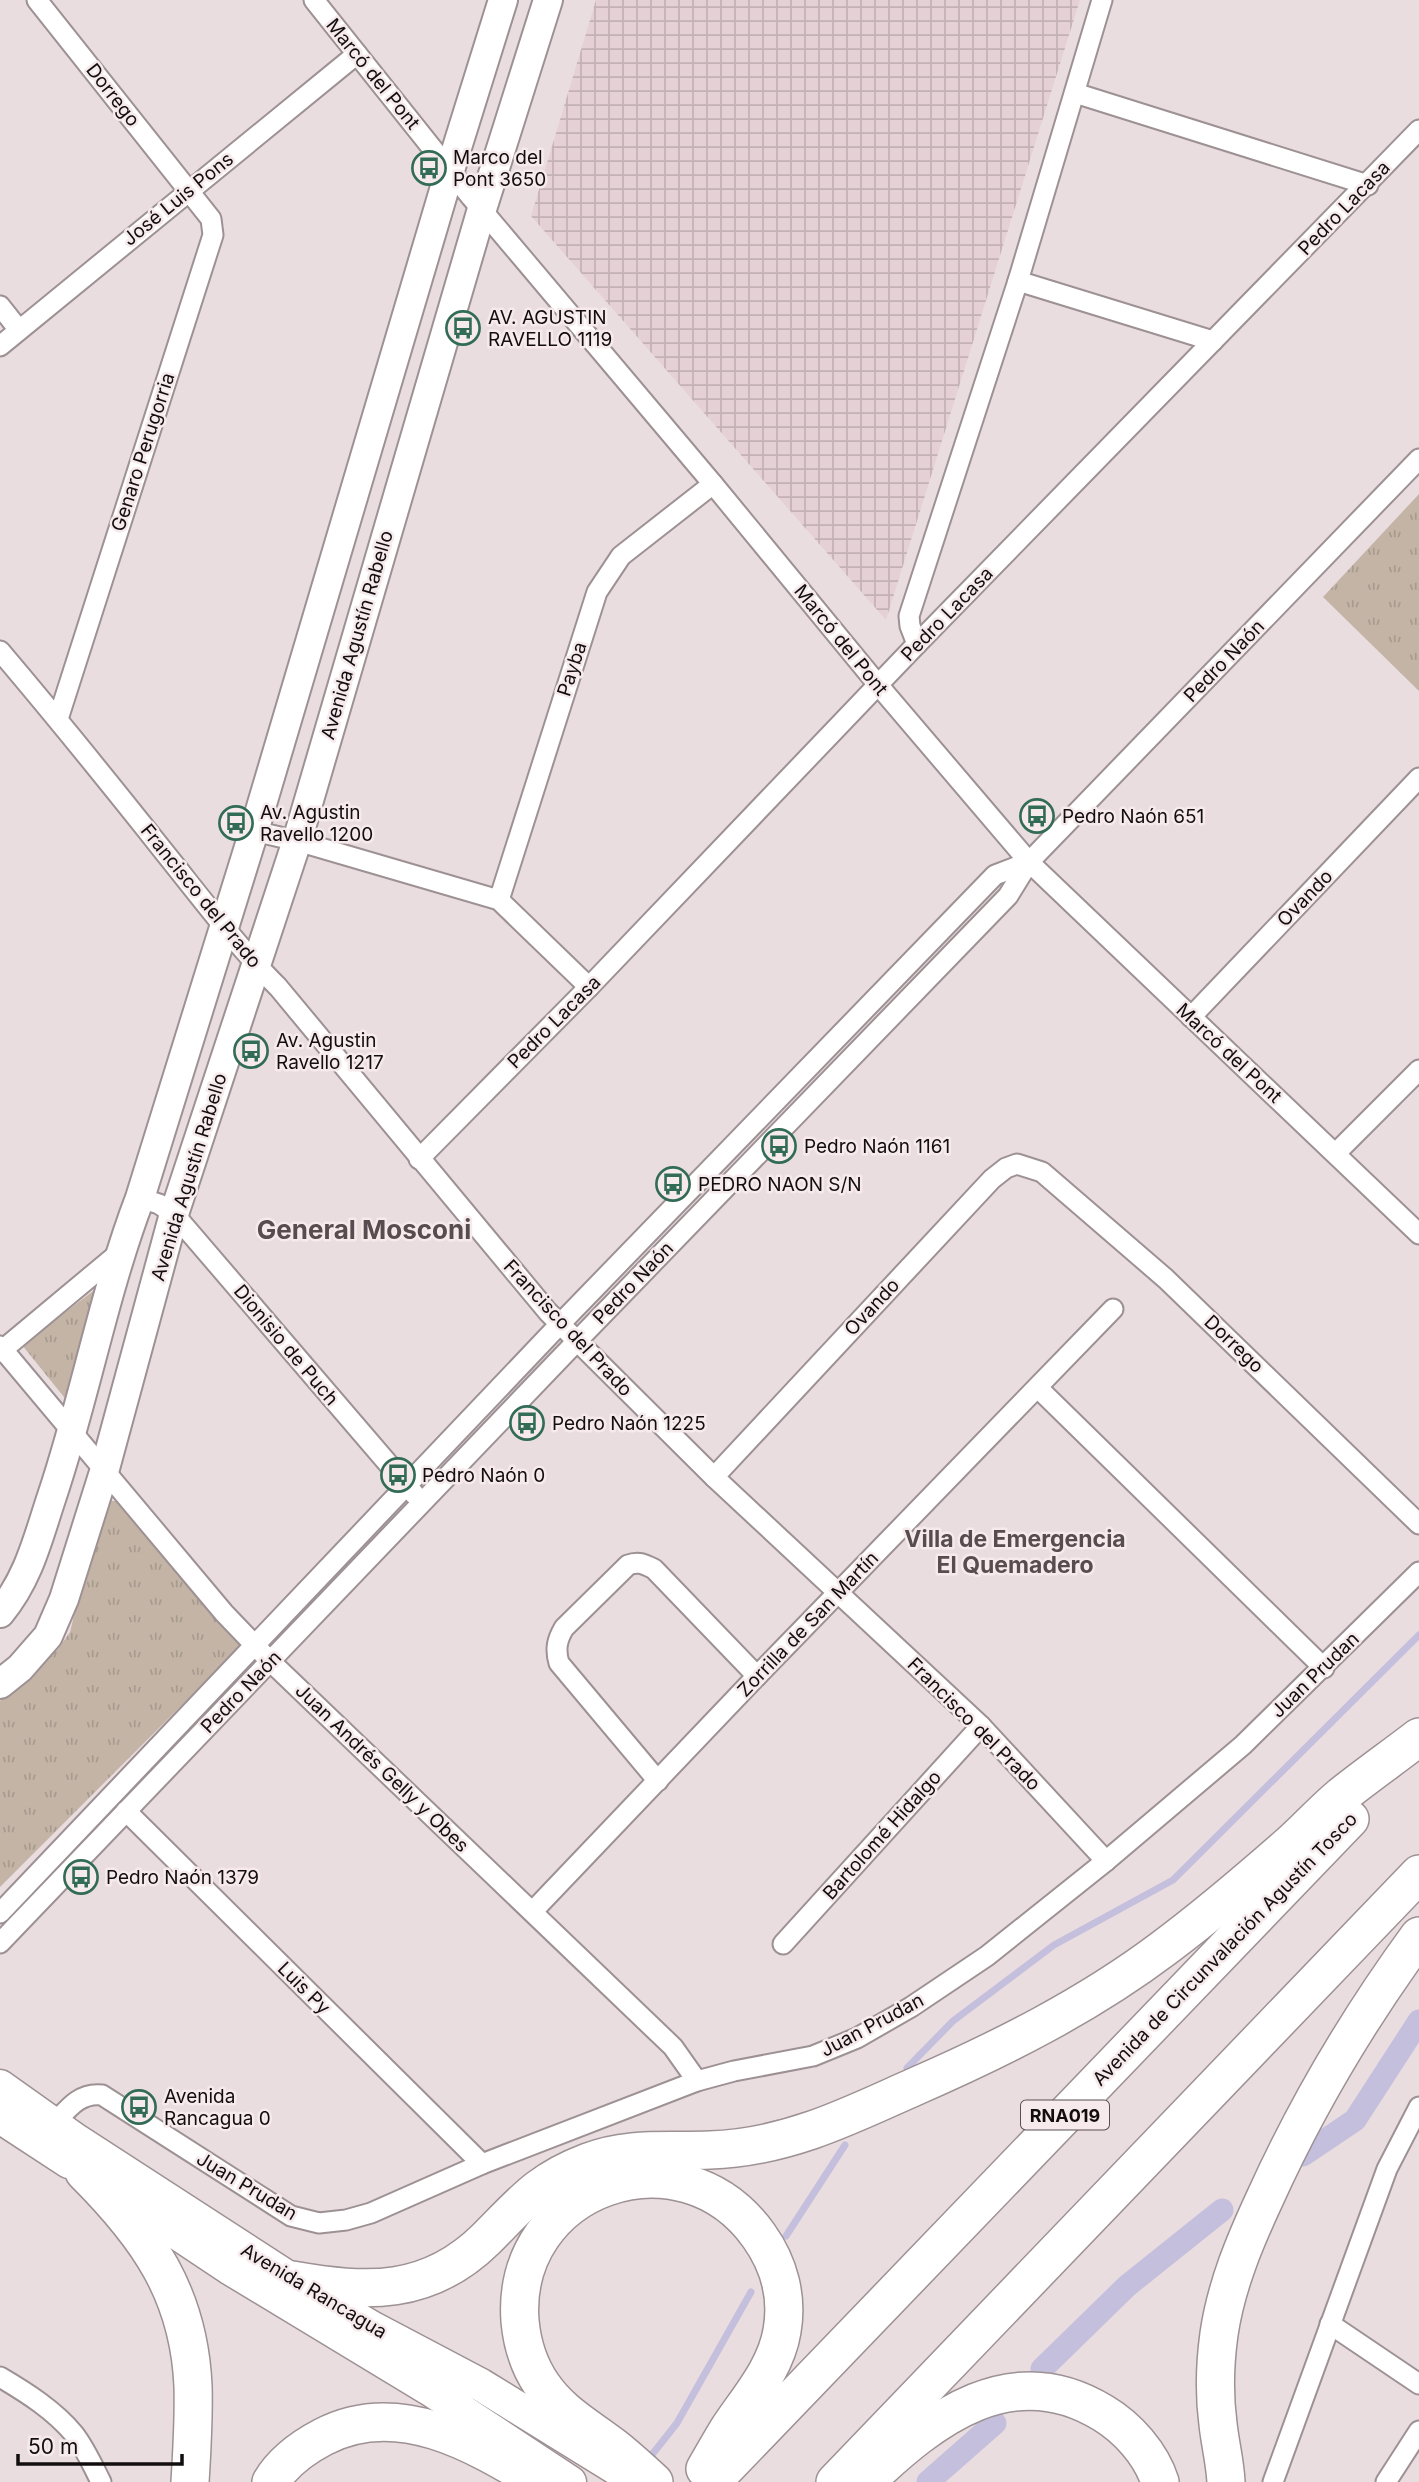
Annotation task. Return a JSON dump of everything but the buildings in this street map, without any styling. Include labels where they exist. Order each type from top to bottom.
[{"type":"highway","points":[[292,2280],[362,2289],[400,2286],[418,2281],[445,2270],[470,2253],[522,2200],[566,2171],[592,2161],[633,2151],[709,2151],[789,2137],[842,2118],[1003,2046],[1082,2003],[1161,1950],[1267,1865],[1339,1798],[1419,1737]]},
{"type":"highway","name":"Avenida de Circunvalación Agustín Tosco","points":[[712,2482],[1419,1748]]},
{"type":"highway","points":[[835,2482],[1419,1874]]},
{"type":"highway","points":[[1226,2482],[1217,2414],[1216,2357],[1223,2308],[1236,2268],[1275,2176],[1322,2083],[1386,1981],[1419,1936]]},
{"type":"highway","points":[[84,2172],[139,2230],[160,2265],[179,2309],[191,2361],[193,2385],[190,2482]]},
{"type":"highway","points":[[654,2482],[607,2452],[569,2416],[541,2384],[524,2345],[519,2307],[521,2286],[536,2245],[565,2210],[605,2186],[626,2180],[666,2178],[687,2182],[724,2200],[754,2229],[774,2261],[781,2280],[785,2316],[782,2334],[765,2375],[697,2482]]},
{"type":"highway","points":[[866,2482],[940,2419],[984,2398],[1027,2391],[1048,2391],[1071,2396],[1114,2419],[1148,2456],[1160,2482]]},
{"type":"highway","points":[[271,2482],[291,2458],[309,2444],[330,2434],[371,2422],[393,2422],[441,2432],[468,2443],[538,2482]]},
{"type":"main road","points":[[0,1613],[16,1593],[29,1566],[72,1434],[120,1252],[140,1198],[254,831],[503,0]]},
{"type":"main road","name":"Avenida Agustín Rabello","points":[[0,1684],[34,1653],[57,1619],[104,1472],[174,1214],[297,841],[482,209],[548,0]]},
{"type":"main road","name":"Avenida Rancagua","points":[[0,2086],[53,2125],[292,2280],[373,2328],[607,2452],[636,2482]]},
{"type":"main road","name":"Avenida Rancagua","points":[[0,2117],[229,2268],[429,2389],[570,2482]]},
{"type":"street","name":"Dorrego","points":[[37,0],[188,190]]},
{"type":"street","name":"Marcó del Pont","points":[[314,0],[482,209],[1029,862],[1419,1234]]},
{"type":"street","points":[[917,644],[909,616],[1018,281],[1102,0]]},
{"type":"street","name":"José Luis Pons","points":[[0,346],[357,54]]},
{"type":"street","points":[[1075,93],[1368,185]]},
{"type":"street","name":"Pedro Lacasa","points":[[419,1159],[1419,130]]},
{"type":"street","name":"Genaro Perugorria","points":[[58,719],[213,235],[211,219],[188,190]]},
{"type":"street","points":[[1018,281],[1213,341]]},
{"type":"street","points":[[0,306],[19,330]]},
{"type":"street","name":"Pedro Naón","points":[[0,1943],[1008,896],[1029,862],[1419,459]]},
{"type":"street","name":"Payba","points":[[499,900],[597,592],[621,556],[713,484]]},
{"type":"street","name":"Francisco del Prado","points":[[0,651],[58,719],[256,966],[278,987],[419,1159],[560,1324],[714,1477],[981,1726],[1106,1861]]},
{"type":"street","name":"Ovando","points":[[1191,1017],[1419,778]]},
{"type":"street","points":[[254,831],[499,900],[589,987]]},
{"type":"street","name":"Pedro Naón","points":[[0,1913],[407,1488],[560,1324],[995,875],[1029,862]]},
{"type":"street","points":[[1336,1153],[1419,1070]]},
{"type":"street","name":"Ovando","points":[[714,1477],[992,1179],[1006,1168],[1017,1164],[1042,1172]]},
{"type":"street","name":"Dorrego","points":[[1042,1172],[1166,1279],[1419,1524]]},
{"type":"street","name":"Dionisio de Puch","points":[[140,1198],[159,1204],[174,1214],[407,1488],[423,1503]]},
{"type":"street","points":[[1,1349],[120,1252]]},
{"type":"street","name":"Zorrilla de San Martín","points":[[533,1911],[1114,1309]]},
{"type":"street","name":"Juan Andrés Gelly y Obes","points":[[1,1349],[224,1613],[270,1661],[673,2047],[697,2081]]},
{"type":"street","points":[[1038,1388],[1324,1668]]},
{"type":"street","points":[[658,1781],[559,1663],[556,1653],[558,1639],[564,1628],[628,1565],[635,1562],[644,1564],[654,1569],[757,1676]]},
{"type":"street","name":"Juan Prudan","points":[[53,2125],[72,2104],[91,2094],[102,2095],[291,2216],[319,2223],[346,2220],[371,2213],[482,2164],[697,2081],[813,2056],[857,2038],[920,2001],[986,1956],[1106,1861],[1243,1745],[1419,1572]]},
{"type":"street","name":"Bartolomé Hidalgo","points":[[783,1944],[981,1726]]},
{"type":"street","name":"Luis Py","points":[[126,1811],[482,2164]]},
{"type":"street","points":[[1273,2482],[1387,2169],[1419,2107]]},
{"type":"street","points":[[1330,2324],[1419,2384]]},
{"type":"street","points":[[0,2377],[61,2420],[75,2436],[101,2482]]},
{"type":"street","points":[[1386,2482],[1419,2431]]},
{"type":"shaded area","points":[[596,0],[1080,0],[886,620],[531,216]]},
{"type":"green space","points":[[1419,494],[1419,691],[1323,597]]},
{"type":"green space","points":[[105,1282],[68,1402],[22,1345]]},
{"type":"green space","points":[[118,1501],[241,1646],[0,1887],[0,1701],[58,1649],[70,1632],[101,1505]]},
{"type":"waterway","points":[[907,2068],[953,2021],[1054,1945],[1173,1880],[1419,1635]]},
{"type":"waterway","points":[[1303,2155],[1355,2120],[1419,2021]]},
{"type":"waterway","points":[[786,2236],[845,2145]]},
{"type":"waterway","points":[[1042,2369],[1127,2286],[1222,2210]]},
{"type":"waterway","points":[[647,2461],[677,2423],[751,2292]]},
{"type":"waterway","points":[[928,2482],[995,2423]]},
{"type":"place","name":"Marco del Pont 3650","points":[[429,168]]},
{"type":"place","name":"AV. AGUSTIN RAVELLO 1119","points":[[463,328]]},
{"type":"place","name":"Pedro Naón 651","points":[[1037,816]]},
{"type":"place","name":"Av. Agustin Ravello 1200","points":[[236,823]]},
{"type":"place","name":"Av. Agustin Ravello 1217","points":[[251,1051]]},
{"type":"place","name":"Pedro Naón 1161","points":[[779,1146]]},
{"type":"place","name":"PEDRO NAON S/N","points":[[673,1184]]},
{"type":"place","name":"Pedro Naón 1225","points":[[527,1423]]},
{"type":"place","name":"Pedro Naón 0","points":[[398,1475]]},
{"type":"place","name":"Pedro Naón 1379","points":[[81,1877]]},
{"type":"place","name":"Avenida Rancagua 0","points":[[139,2107]]},
{"type":"district","name":"General Mosconi","points":[[364,1229]]},
{"type":"district","name":"Villa de Emergencia El Quemadero","points":[[1015,1552]]}]
